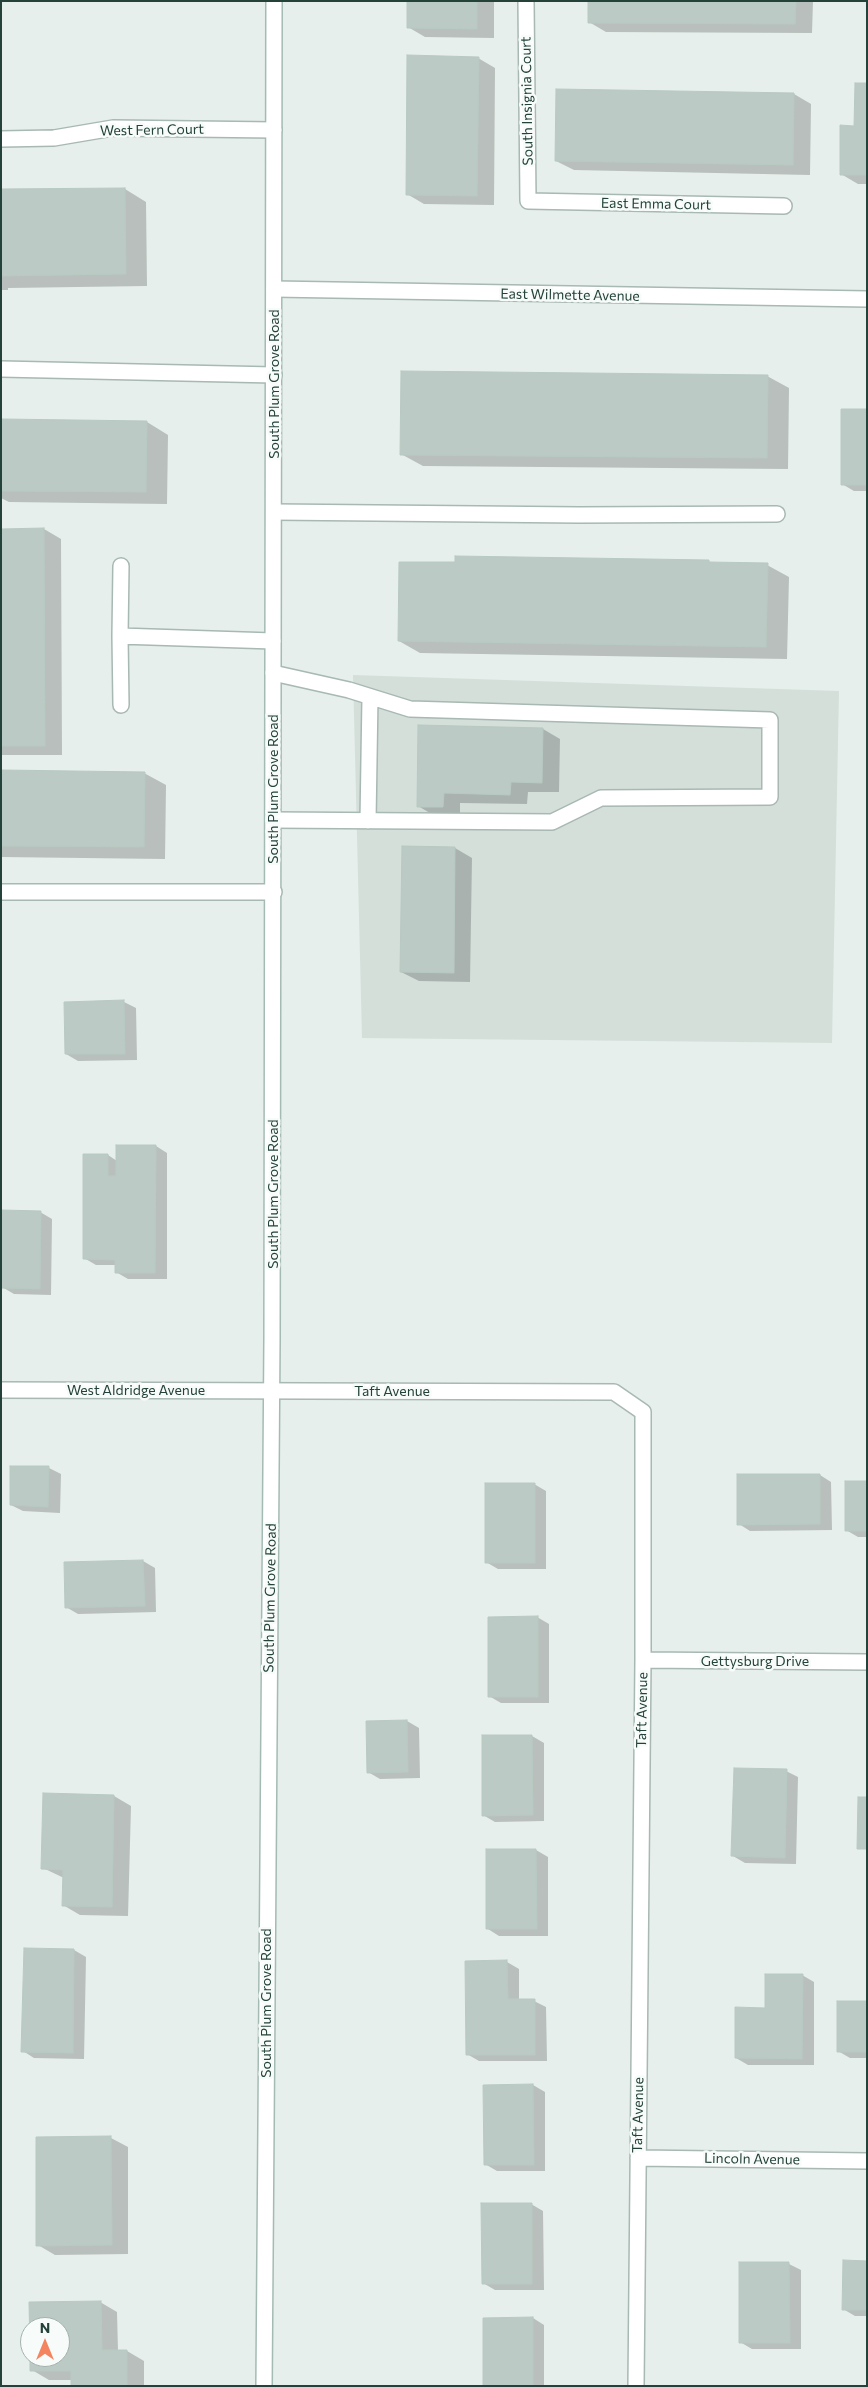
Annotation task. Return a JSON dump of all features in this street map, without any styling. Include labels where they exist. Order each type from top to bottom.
[{"type":"street","name":"South Plum Grove Road","points":[[264,2386],[272,1390],[274,1]]},
{"type":"street","name":"South Insignia Court","points":[[526,1],[528,201]]},
{"type":"street","name":"West Fern Court","points":[[1,139],[54,138],[113,128],[274,130]]},
{"type":"street","name":"East Emma Court","points":[[528,201],[784,206]]},
{"type":"street","name":"East Wilmette Avenue","points":[[274,289],[867,299]]},
{"type":"street","points":[[1,369],[274,375]]},
{"type":"street","points":[[274,512],[579,515],[777,514]]},
{"type":"street","points":[[121,566],[121,705]]},
{"type":"street","points":[[120,636],[273,641]]},
{"type":"street","points":[[273,673],[370,697],[410,710],[770,720],[770,797],[600,798],[552,822],[273,820]]},
{"type":"street","points":[[368,821],[370,697]]},
{"type":"street","points":[[1,892],[274,892]]},
{"type":"street","name":"West Aldridge Avenue","points":[[1,1390],[272,1390]]},
{"type":"street","name":"Taft Avenue","points":[[272,1390],[614,1392],[643,1412],[643,1660],[636,2386]]},
{"type":"street","name":"Gettysburg Drive","points":[[643,1660],[867,1662]]},
{"type":"street","name":"Lincoln Avenue","points":[[638,2158],[867,2161]]},
{"type":"shaded area","points":[[353,675],[839,691],[832,1043],[362,1038]]},
{"type":"building","points":[[407,1],[477,1],[477,29],[407,28]]},
{"type":"building","points":[[588,1],[796,1],[795,24],[588,23]]},
{"type":"building","points":[[407,55],[479,57],[477,196],[406,195]]},
{"type":"building","points":[[855,83],[867,83],[867,175],[840,175],[840,125],[854,126]]},
{"type":"building","points":[[556,89],[794,93],[793,165],[555,161]]},
{"type":"building","points":[[125,188],[126,274],[1,276],[1,189]]},
{"type":"building","points":[[401,371],[768,375],[767,458],[400,455]]},
{"type":"building","points":[[841,409],[867,409],[867,485],[841,485]]},
{"type":"building","points":[[1,419],[147,421],[146,492],[1,491]]},
{"type":"building","points":[[44,528],[45,746],[1,746],[1,529]]},
{"type":"building","points":[[455,556],[709,560],[709,562],[768,563],[766,647],[398,641],[399,562],[455,562]]},
{"type":"building","points":[[418,725],[543,728],[542,783],[511,782],[510,795],[444,793],[443,807],[417,807]]},
{"type":"building","points":[[1,770],[145,772],[144,847],[1,846]]},
{"type":"building","points":[[402,846],[455,847],[454,973],[400,972]]},
{"type":"building","points":[[124,1000],[125,1054],[65,1054],[64,1002]]},
{"type":"building","points":[[116,1145],[156,1145],[155,1273],[115,1273],[115,1260],[83,1259],[83,1154],[108,1154],[108,1176],[116,1176]]},
{"type":"building","points":[[1,1210],[41,1211],[40,1289],[1,1288]]},
{"type":"building","points":[[10,1466],[49,1466],[48,1507],[10,1505]]},
{"type":"building","points":[[737,1474],[820,1474],[820,1524],[737,1525]]},
{"type":"building","points":[[845,1481],[867,1481],[867,1531],[845,1531]]},
{"type":"building","points":[[485,1483],[535,1483],[535,1563],[485,1563]]},
{"type":"building","points":[[143,1560],[145,1606],[65,1608],[64,1562]]},
{"type":"building","points":[[538,1616],[538,1697],[488,1697],[488,1617]]},
{"type":"building","points":[[407,1720],[408,1772],[367,1773],[366,1721]]},
{"type":"building","points":[[482,1735],[532,1735],[533,1815],[482,1816]]},
{"type":"building","points":[[734,1768],[787,1769],[785,1858],[731,1856]]},
{"type":"building","points":[[43,1793],[114,1795],[112,1907],[62,1906],[63,1870],[41,1869]]},
{"type":"building","points":[[858,1797],[867,1797],[867,1849],[857,1849]]},
{"type":"building","points":[[486,1849],[536,1849],[537,1929],[486,1929]]},
{"type":"building","points":[[24,1948],[74,1949],[73,2053],[21,2052]]},
{"type":"building","points":[[507,1960],[508,1999],[535,1999],[535,2055],[466,2055],[465,1961]]},
{"type":"building","points":[[765,1974],[803,1974],[802,2059],[735,2058],[735,2007],[765,2008]]},
{"type":"building","points":[[837,2001],[867,2001],[867,2052],[837,2052]]},
{"type":"building","points":[[533,2084],[534,2165],[484,2165],[483,2085]]},
{"type":"building","points":[[111,2136],[112,2245],[36,2246],[36,2137]]},
{"type":"building","points":[[481,2203],[532,2203],[532,2284],[482,2284]]},
{"type":"building","points":[[843,2260],[867,2261],[867,2310],[842,2310]]},
{"type":"building","points":[[739,2262],[789,2262],[790,2343],[739,2343]]},
{"type":"building","points":[[101,2301],[102,2350],[127,2350],[127,2386],[71,2386],[71,2371],[30,2371],[30,2367],[70,2367],[70,2317],[29,2317],[29,2302]]},
{"type":"building","points":[[533,2317],[533,2386],[483,2386],[483,2318]]}]
